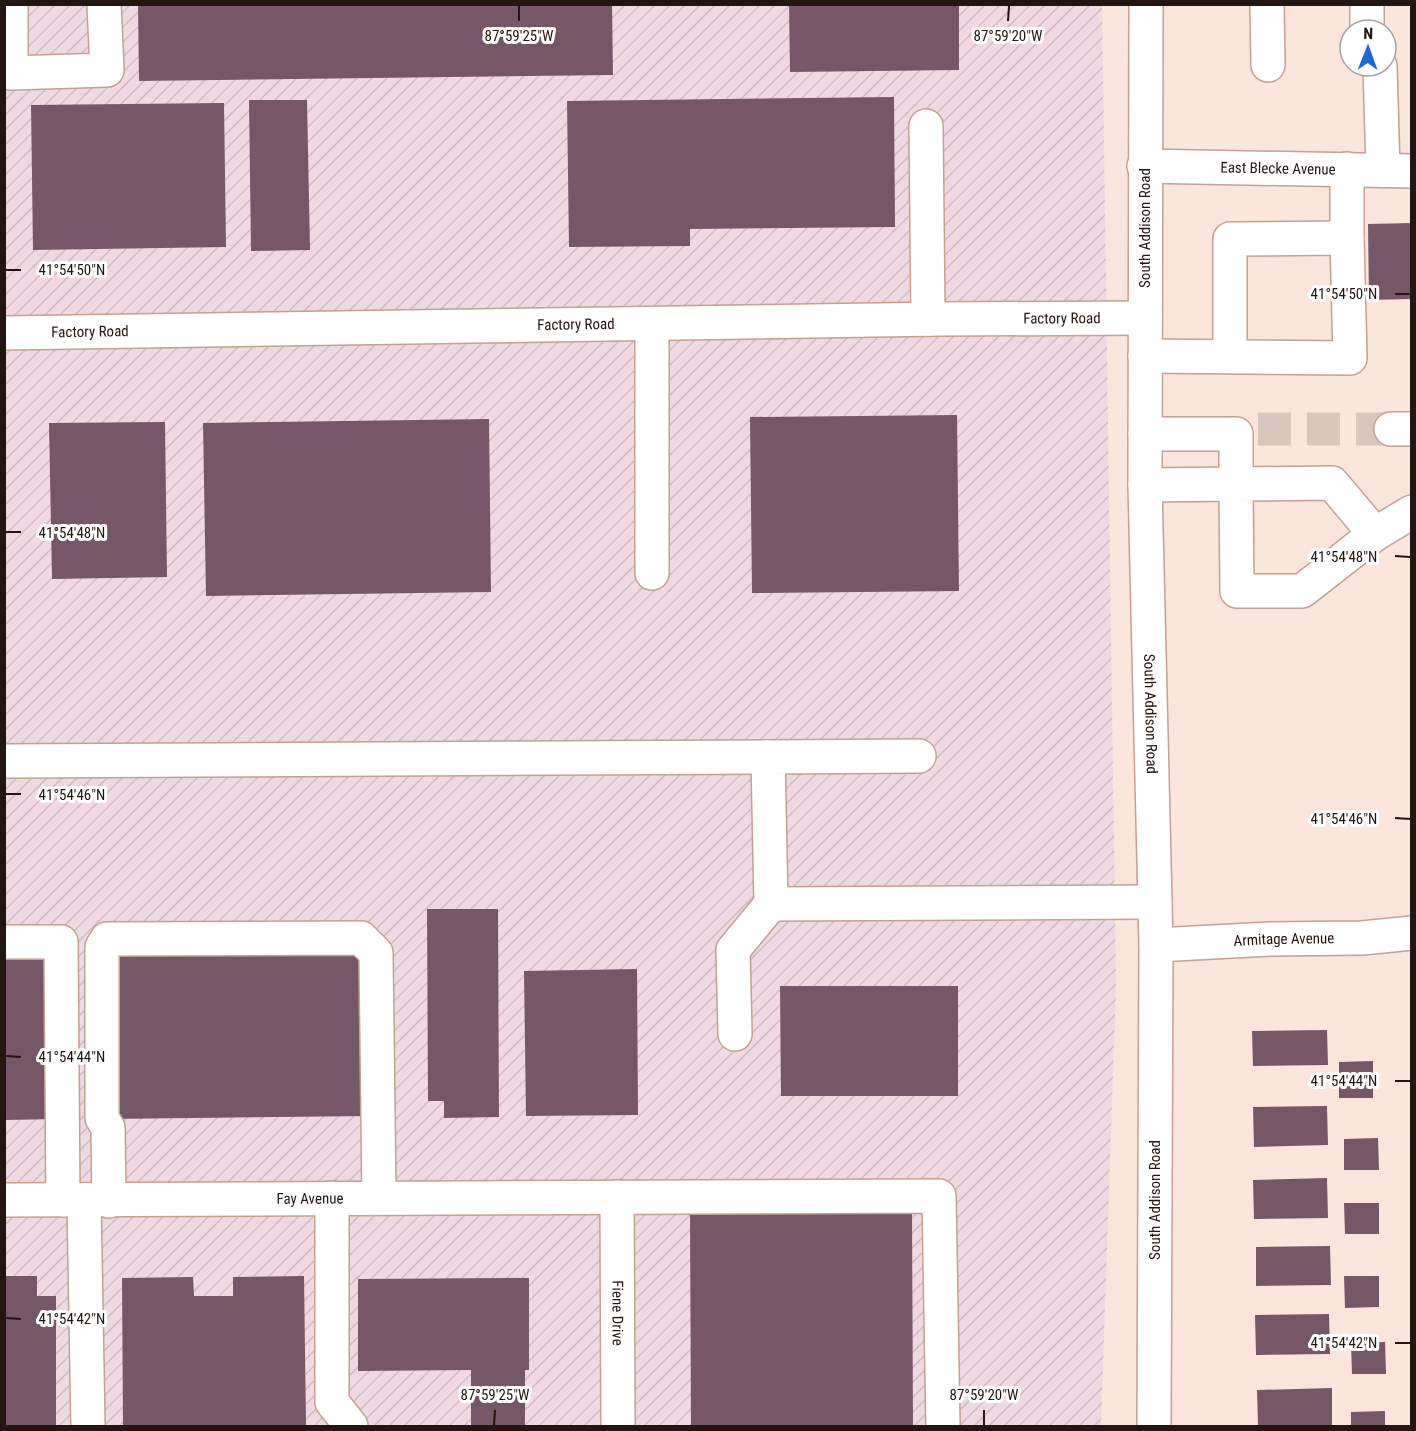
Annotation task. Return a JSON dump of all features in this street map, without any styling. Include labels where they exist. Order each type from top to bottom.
[{"type":"street","points":[[11,4],[8,86],[107,70],[104,4]]},
{"type":"street","name":"South Addison Road","points":[[1146,4],[1145,485],[1156,945],[1158,1425]]},
{"type":"street","points":[[1267,4],[1268,65]]},
{"type":"street","points":[[1382,78],[1397,171]]},
{"type":"street","points":[[926,126],[928,320]]},
{"type":"street","name":"East Blecke Avenue","points":[[1144,166],[1397,171]]},
{"type":"street","points":[[1145,356],[1350,358],[1347,169]]},
{"type":"street","points":[[1230,357],[1230,239],[1347,238]]},
{"type":"street","name":"Factory Road","points":[[4,333],[1145,318]]},
{"type":"street","points":[[652,324],[652,573]]},
{"type":"street","points":[[1145,434],[1247,431],[1236,484],[1237,591],[1302,591],[1375,534],[1412,512]]},
{"type":"street","points":[[1145,485],[1332,483],[1375,534]]},
{"type":"street","points":[[4,761],[919,756]]},
{"type":"street","points":[[735,1034],[733,950],[771,904],[768,757]]},
{"type":"street","points":[[771,904],[1155,902]]},
{"type":"street","name":"Armitage Avenue","points":[[1156,945],[1270,939],[1362,938],[1412,933]]},
{"type":"street","points":[[85,1201],[108,1128],[102,1118],[102,947],[107,939],[362,938],[376,953],[380,1198]]},
{"type":"street","points":[[4,942],[61,942],[85,1201],[88,1426]]},
{"type":"street","name":"Fay Avenue","points":[[4,1200],[939,1196],[943,1426]]},
{"type":"street","name":"Fiene Drive","points":[[617,1197],[618,1426]]},
{"type":"street","points":[[332,1198],[332,1402],[351,1426]]},
{"type":"shaded area","points":[[5,5],[1102,5],[1116,986],[1101,1426],[5,1426]]},
{"type":"building","points":[[138,4],[612,4],[613,75],[139,81]]},
{"type":"building","points":[[789,4],[959,4],[959,70],[790,72]]},
{"type":"building","points":[[894,97],[895,227],[690,229],[690,246],[569,247],[567,101]]},
{"type":"building","points":[[249,100],[307,100],[310,250],[251,251]]},
{"type":"building","points":[[224,103],[226,247],[33,250],[31,105]]},
{"type":"building","points":[[1412,223],[1412,299],[1369,300],[1368,224]]},
{"type":"building","points":[[957,415],[959,591],[752,593],[750,417]]},
{"type":"building","points":[[489,419],[491,592],[206,596],[203,423]]},
{"type":"building","points":[[165,422],[167,577],[52,579],[49,423]]},
{"type":"building","points":[[427,909],[498,909],[499,1117],[444,1118],[444,1101],[428,1101]]},
{"type":"building","points":[[368,954],[369,1116],[108,1119],[107,956]]},
{"type":"building","points":[[57,957],[59,1119],[4,1120],[4,958]]},
{"type":"building","points":[[637,969],[638,1115],[526,1116],[524,971]]},
{"type":"building","points":[[780,986],[958,986],[958,1096],[781,1096]]},
{"type":"building","points":[[1327,1030],[1328,1065],[1253,1066],[1252,1031]]},
{"type":"building","points":[[1373,1061],[1373,1098],[1339,1098],[1339,1062]]},
{"type":"building","points":[[1327,1106],[1328,1145],[1254,1147],[1253,1107]]},
{"type":"building","points":[[1378,1138],[1379,1170],[1344,1170],[1344,1139]]},
{"type":"building","points":[[1327,1178],[1328,1218],[1254,1219],[1253,1180]]},
{"type":"building","points":[[1344,1203],[1379,1203],[1379,1234],[1345,1234]]},
{"type":"building","points":[[912,1211],[913,1426],[691,1426],[690,1212]]},
{"type":"building","points":[[1330,1246],[1331,1285],[1256,1286],[1256,1247]]},
{"type":"building","points":[[5,1276],[37,1276],[37,1296],[56,1296],[56,1426],[5,1426]]},
{"type":"building","points":[[304,1276],[306,1426],[123,1426],[122,1278],[193,1277],[194,1296],[233,1296],[233,1277]]},
{"type":"building","points":[[1344,1276],[1379,1276],[1379,1307],[1345,1308]]},
{"type":"building","points":[[529,1278],[529,1370],[525,1370],[525,1426],[471,1426],[471,1370],[358,1371],[358,1279]]},
{"type":"building","points":[[1329,1314],[1330,1354],[1256,1355],[1255,1315]]},
{"type":"building","points":[[1385,1342],[1386,1374],[1352,1374],[1351,1343]]},
{"type":"building","points":[[1332,1388],[1332,1426],[1258,1426],[1257,1390]]},
{"type":"building","points":[[1385,1411],[1385,1426],[1351,1426],[1351,1412]]},
{"type":"tunnel","points":[[1258,429],[1391,429]]}]
